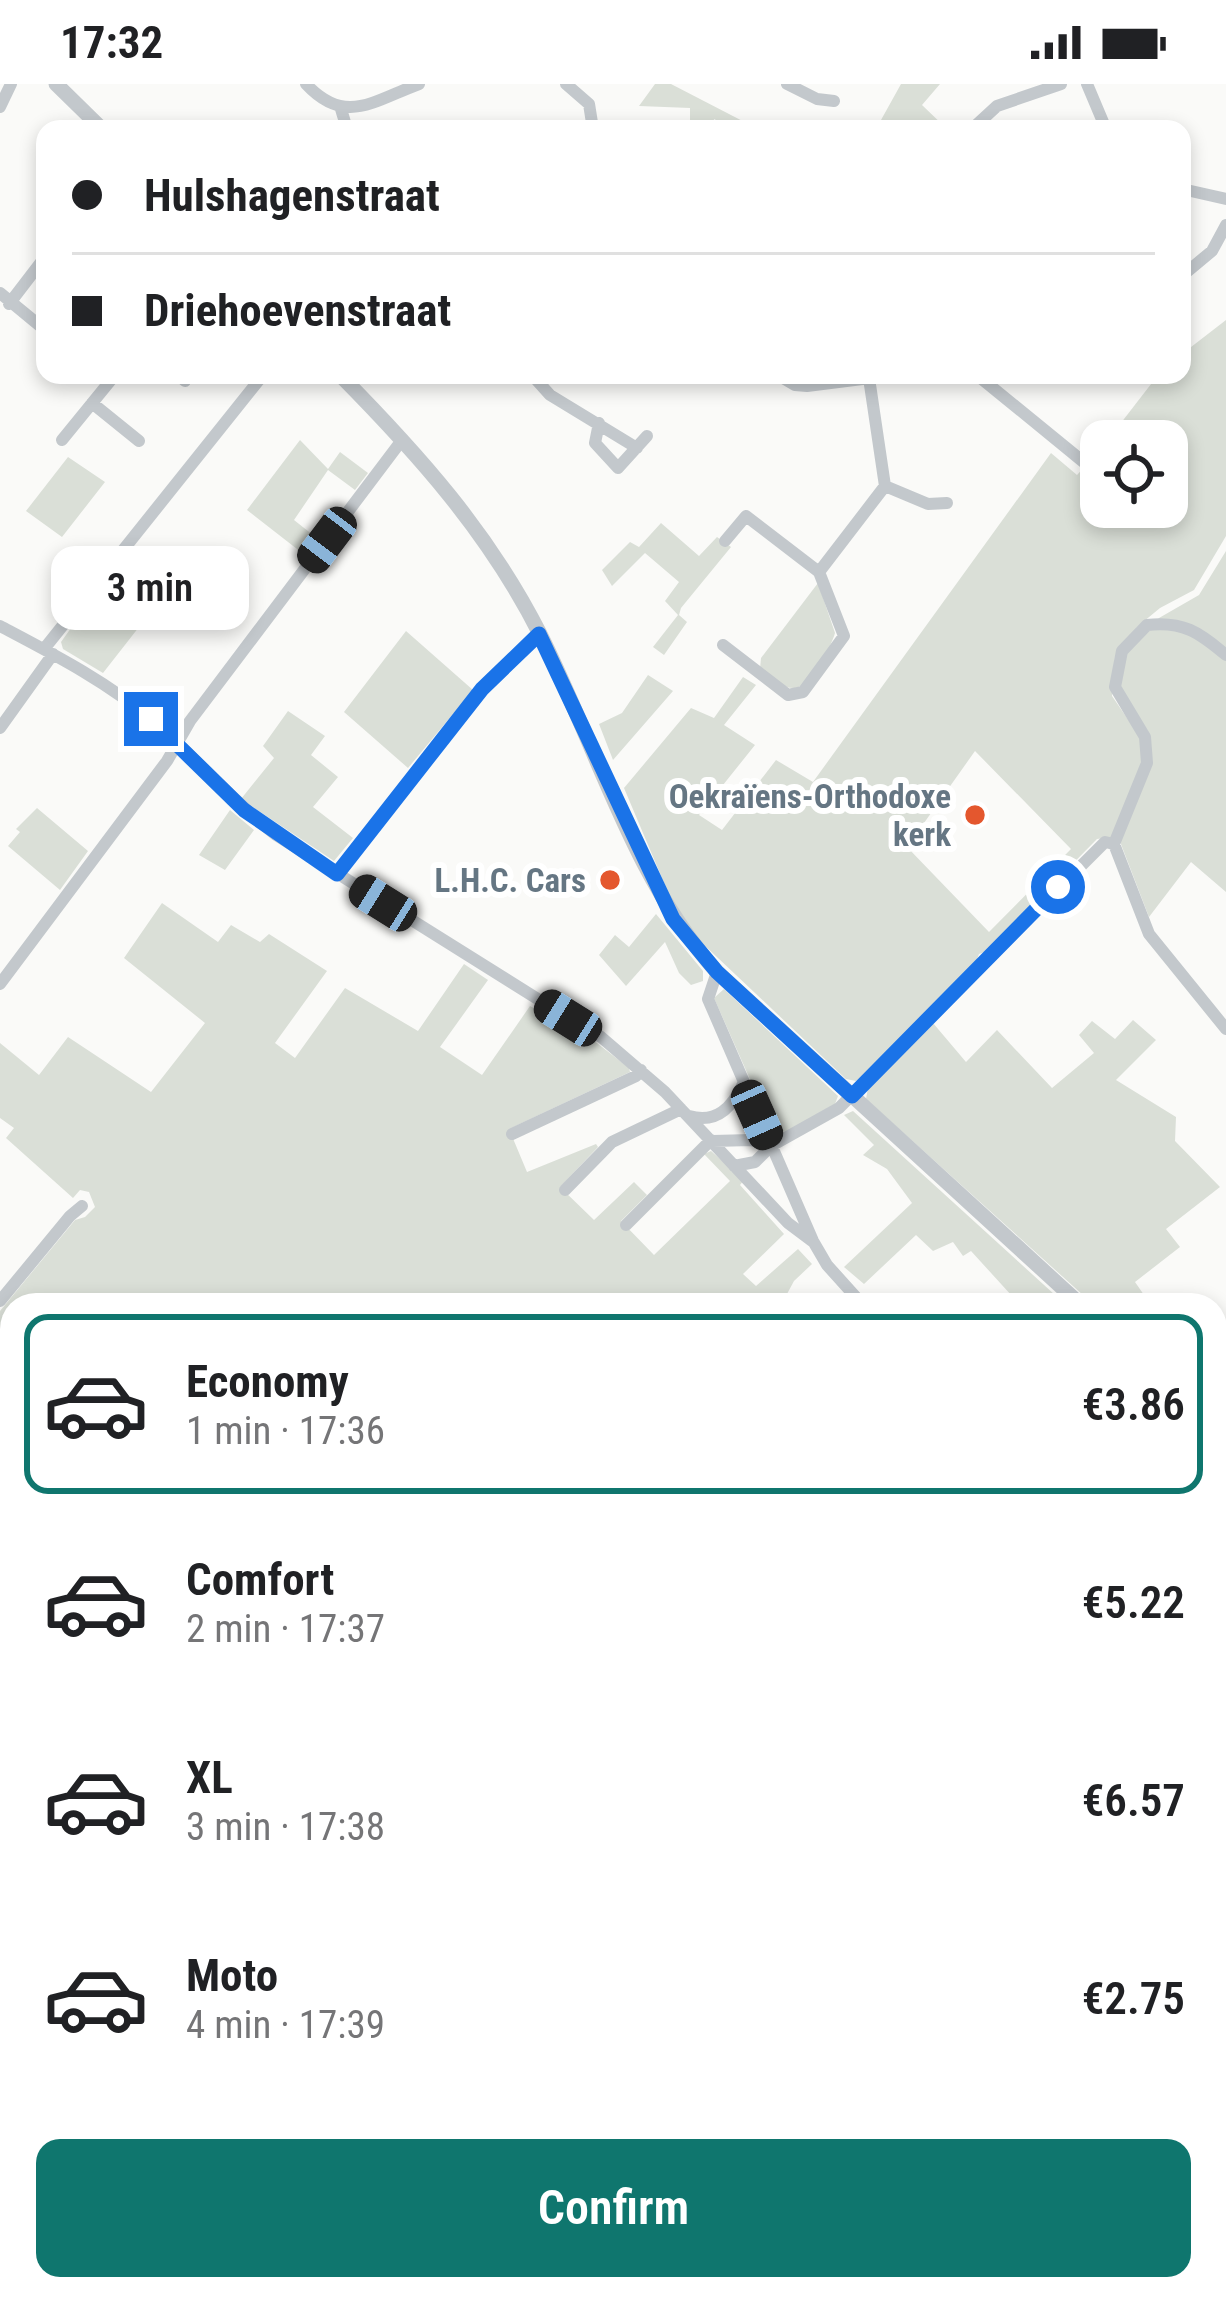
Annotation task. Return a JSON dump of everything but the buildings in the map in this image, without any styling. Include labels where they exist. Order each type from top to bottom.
[{"type":"street","points":[[60,84],[93,120]]},
{"type":"street","points":[[306,84],[329,106],[341,110],[419,84]]},
{"type":"street","points":[[566,84],[590,104],[591,120]]},
{"type":"street","points":[[787,84],[817,99],[834,101]]},
{"type":"street","points":[[982,120],[997,106],[1061,84]]},
{"type":"street","points":[[1088,84],[1102,120]]},
{"type":"street","points":[[0,107],[4,86]]},
{"type":"street","points":[[341,110],[344,120]]},
{"type":"street","points":[[1191,191],[1226,199]]},
{"type":"street","points":[[1191,268],[1212,251],[1226,225]]},
{"type":"street","points":[[36,266],[5,298],[36,319]]},
{"type":"street","points":[[62,440],[106,384]]},
{"type":"street","points":[[0,728],[48,651],[256,384]]},
{"type":"street","points":[[355,384],[482,535],[539,634],[659,896],[682,931],[717,972],[1068,1293]]},
{"type":"street","points":[[540,384],[550,395],[637,448]]},
{"type":"street","points":[[820,572],[885,487],[870,384]]},
{"type":"street","points":[[988,384],[1080,459]]},
{"type":"street","points":[[92,403],[139,441]]},
{"type":"street","points":[[599,423],[596,443],[618,468],[647,436]]},
{"type":"street","points":[[0,983],[402,440]]},
{"type":"street","points":[[885,487],[928,504],[947,503]]},
{"type":"street","points":[[723,645],[788,695],[803,692],[844,636],[820,572],[746,516],[725,541]]},
{"type":"street","points":[[1226,655],[1196,628],[1167,623],[1147,625],[1122,651],[1115,673],[1117,696],[1145,737],[1147,763],[1114,844],[1150,934],[1226,1030]]},
{"type":"street","points":[[0,626],[106,684],[176,743],[244,810],[337,874],[601,1037],[684,1112],[788,1223],[813,1241]]},
{"type":"street","points":[[337,874],[482,689],[539,634]]},
{"type":"street","points":[[734,1166],[755,1162],[771,1146],[798,1134],[852,1096],[1090,855],[1105,842],[1114,844]]},
{"type":"street","points":[[717,972],[708,999],[743,1084],[813,1241],[852,1293]]},
{"type":"street","points":[[512,1134],[641,1070]]},
{"type":"street","points":[[566,1190],[612,1142],[684,1112],[704,1119],[719,1115],[743,1084]]},
{"type":"street","points":[[626,1225],[711,1141],[751,1140],[771,1146]]},
{"type":"street","points":[[7,1293],[82,1206]]},
{"type":"shaded area","points":[[655,84],[671,84],[741,120],[690,120],[690,108],[639,106]]},
{"type":"shaded area","points":[[901,84],[940,84],[922,105],[938,120],[881,120]]},
{"type":"shaded area","points":[[1226,320],[1226,536],[1194,590],[1137,627],[1115,656],[1112,696],[1140,737],[1142,761],[1112,837],[1097,839],[863,1076],[856,1081],[846,1079],[700,941],[670,897],[624,788],[691,708],[714,718],[743,677],[756,685],[724,725],[755,745],[699,815],[722,830],[776,760],[813,782],[1051,453],[1077,475],[1080,472],[1080,528],[1188,528],[1188,420],[1123,420],[1151,384],[1191,384],[1191,347]],"holes":[[[975,751],[1071,849],[989,932],[907,847]]]},
{"type":"shaded area","points":[[300,440],[328,469],[340,452],[368,473],[355,490],[328,470],[294,520],[318,539],[306,556],[247,510]]},
{"type":"shaded area","points":[[68,457],[105,482],[62,537],[26,511]]},
{"type":"shaded area","points":[[661,523],[699,556],[717,537],[731,547],[681,608],[679,615],[687,622],[664,655],[653,647],[678,615],[665,601],[679,582],[645,553],[612,586],[602,570],[630,542],[639,547]]},
{"type":"shaded area","points":[[1226,551],[1226,892],[1191,862],[1149,917],[1119,839],[1150,764],[1148,731],[1119,688],[1125,655],[1159,618],[1199,595]]},
{"type":"shaded area","points":[[818,583],[835,633],[807,681],[795,688],[785,686],[760,669],[761,658]]},
{"type":"shaded area","points":[[96,593],[139,627],[103,673],[63,649],[61,642]]},
{"type":"shaded area","points":[[406,631],[473,690],[408,768],[344,712]]},
{"type":"shaded area","points":[[648,675],[673,691],[613,760],[599,724],[622,713]]},
{"type":"shaded area","points":[[288,711],[325,736],[311,755],[338,777],[313,807],[353,838],[334,861],[241,799],[274,758],[263,746]]},
{"type":"shaded area","points":[[37,808],[88,851],[60,890],[8,846],[20,832],[16,829]]},
{"type":"shaded area","points":[[230,810],[254,830],[225,870],[199,855]]},
{"type":"shaded area","points":[[162,903],[218,942],[231,925],[260,942],[269,934],[327,971],[275,1043],[295,1058],[345,988],[418,1031],[464,964],[488,980],[440,1047],[482,1075],[530,1006],[593,1040],[629,1068],[630,1072],[509,1129],[527,1172],[596,1144],[560,1187],[594,1220],[634,1182],[647,1195],[621,1221],[654,1255],[730,1181],[704,1154],[711,1151],[744,1180],[740,1185],[784,1234],[743,1274],[756,1286],[798,1249],[812,1264],[788,1293],[15,1293],[75,1220],[95,1207],[89,1192],[80,1190],[73,1198],[6,1138],[14,1128],[0,1118],[0,1043],[39,1075],[68,1037],[151,1092],[205,1023],[124,958]]},
{"type":"shaded area","points":[[656,914],[703,971],[703,981],[691,985],[679,973],[665,942],[626,986],[599,955],[615,935],[629,947]]},
{"type":"shaded area","points":[[724,989],[838,1096],[835,1104],[786,1132],[772,1129],[714,998]]},
{"type":"shaded area","points":[[1133,1020],[1156,1040],[1116,1080],[1176,1117],[1175,1141],[1220,1187],[1166,1229],[1180,1247],[1135,1282],[1143,1293],[1081,1293],[866,1099],[868,1088],[933,1023],[966,1062],[997,1030],[1052,1088],[1094,1053],[1079,1035],[1092,1021],[1115,1039]]},
{"type":"shaded area","points":[[853,1111],[1053,1293],[1009,1293],[971,1251],[963,1256],[953,1242],[933,1251],[916,1235],[864,1284],[844,1267],[912,1203],[887,1169],[863,1155],[874,1145],[844,1115]]},
{"type":"place","name":"Oekraïens-Orthodoxe kerk","points":[[975,815]]},
{"type":"place","name":"L.H.C. Cars","points":[[610,880]]},
{"type":"route","points":[[151,719],[244,810],[337,874],[482,689],[539,634],[673,919],[717,972],[852,1096],[1058,887]]}]
